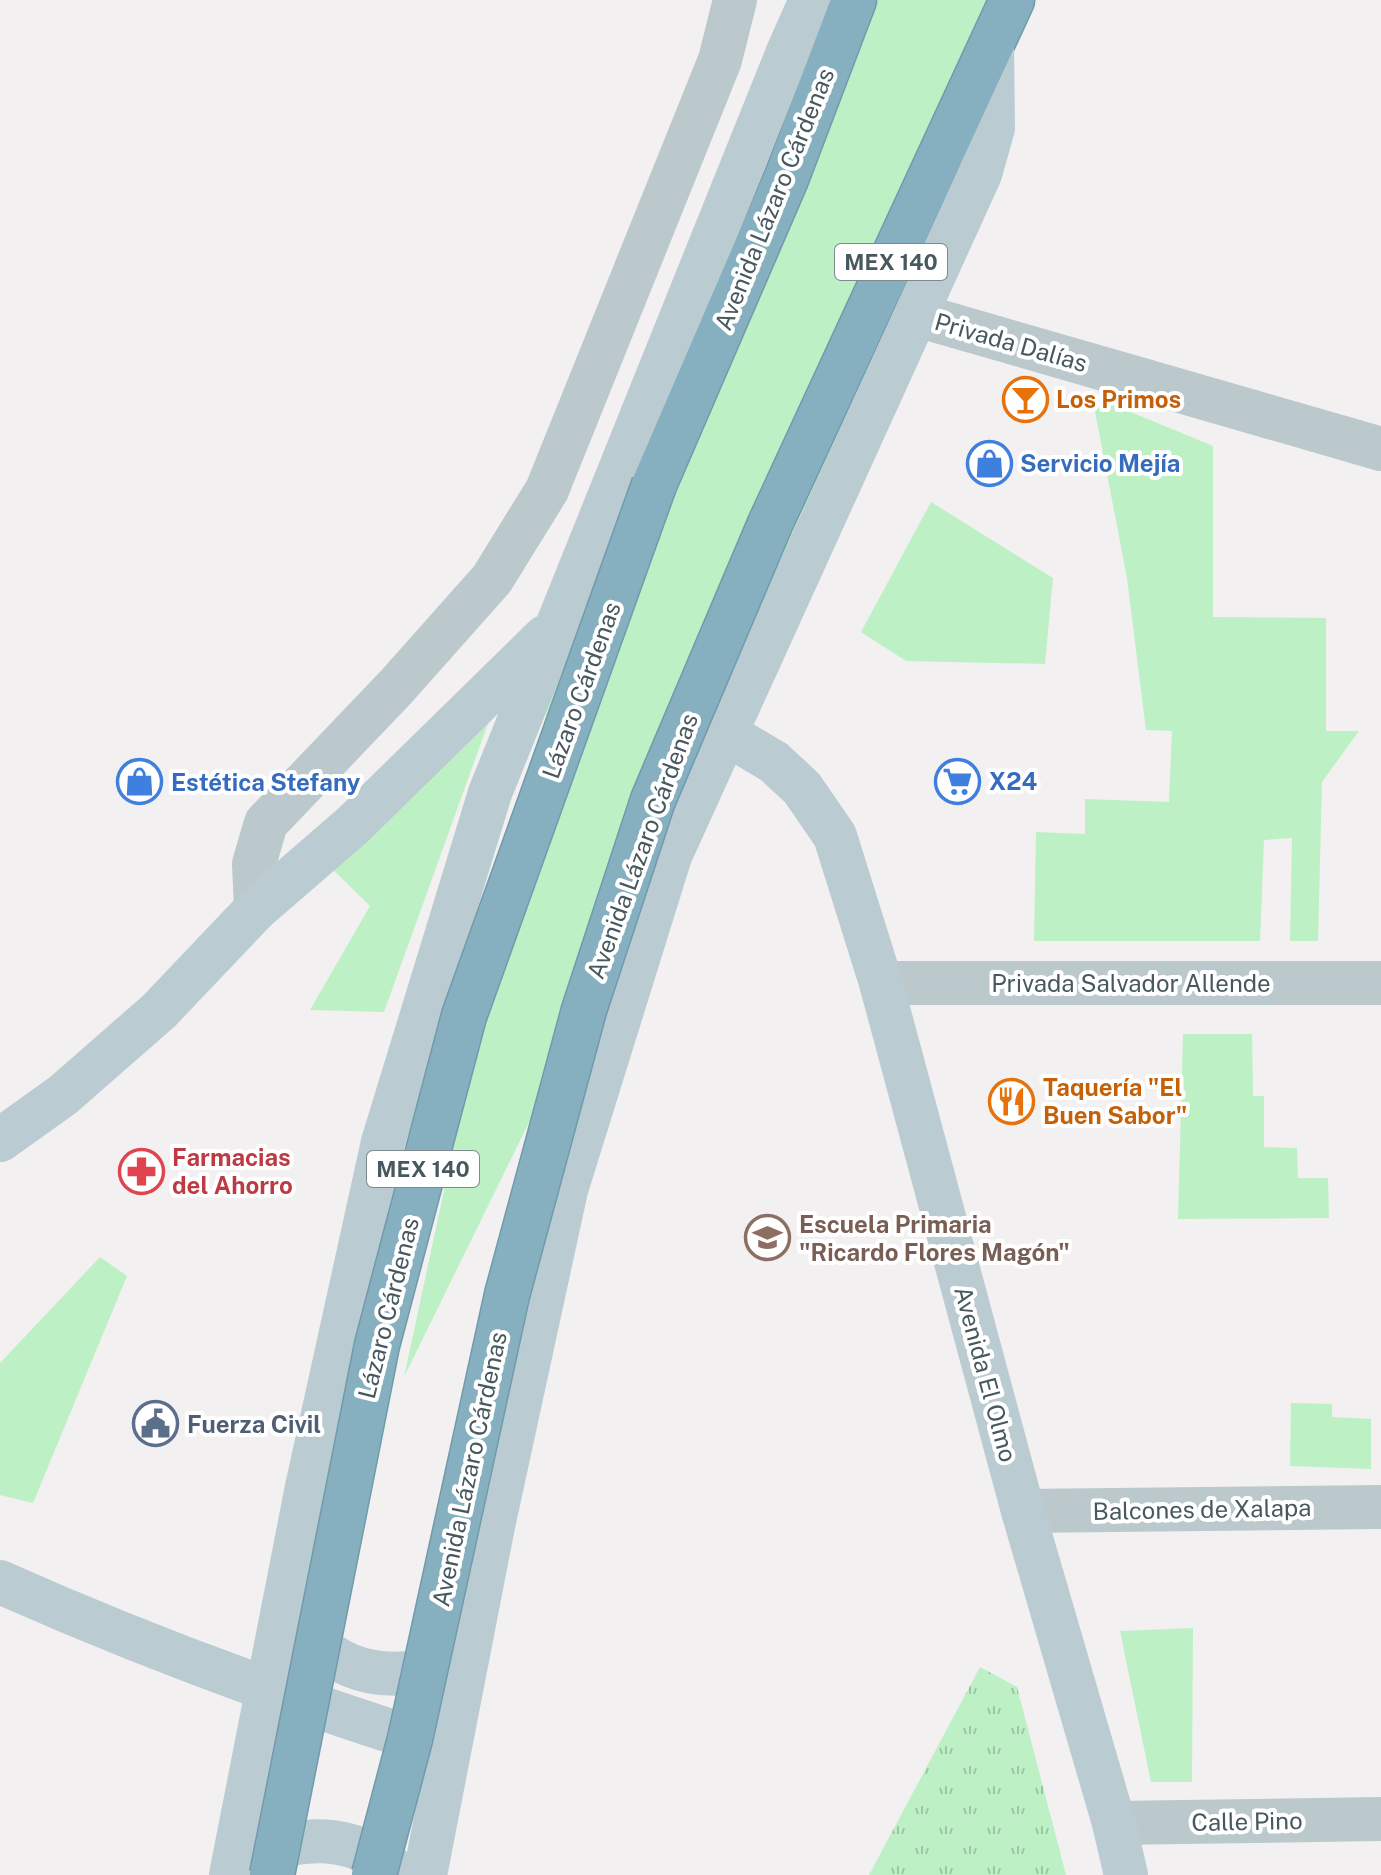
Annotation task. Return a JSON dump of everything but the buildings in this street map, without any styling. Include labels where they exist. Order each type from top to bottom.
[{"type":"highway","name":"Avenida Lázaro Cárdenas","points":[[654,485],[786,179],[854,0]]},
{"type":"highway","name":"Avenida Lázaro Cárdenas","points":[[429,1744],[507,1295],[584,1010],[653,800],[770,524],[1012,0]]},
{"type":"highway","name":"Lázaro Cárdenas","points":[[245,1872],[377,1345],[464,1016],[654,485]]},
{"type":"highway","name":"MEX 140","points":[[374,1875],[429,1744]]},
{"type":"street","points":[[256,909],[254,864],[266,823],[396,687],[492,579],[547,490],[720,60],[735,0]]},
{"type":"street","points":[[245,1872],[268,1692],[307,1487],[383,1142],[490,793],[811,0]]},
{"type":"street","points":[[425,1875],[429,1744],[467,1660],[566,1190],[670,856],[980,174],[993,128],[992,44]]},
{"type":"street","name":"Privada Dalías","points":[[917,315],[1381,449]]},
{"type":"street","points":[[0,1140],[63,1095],[159,1011],[256,909],[353,825],[558,624]]},
{"type":"street","name":"Avenida El Olmo","points":[[725,733],[774,762],[802,788],[835,836],[881,983],[1023,1511],[1114,1823],[1126,1875]]},
{"type":"street","name":"Privada Salvador Allende","points":[[881,983],[1381,983]]},
{"type":"street","name":"Balcones de Xalapa","points":[[1023,1511],[1381,1507]]},
{"type":"street","points":[[0,1582],[97,1625],[268,1692],[429,1744]]},
{"type":"street","points":[[285,1605],[303,1630],[331,1658],[369,1672],[408,1673],[440,1669],[467,1660]]},
{"type":"street","name":"Calle Pino","points":[[1114,1823],[1381,1819]]},
{"type":"street","points":[[245,1872],[265,1850],[300,1842],[343,1842],[369,1851],[400,1875]]},
{"type":"green space","points":[[878,0],[1024,0],[895,293],[731,711],[404,1377],[550,696],[672,459]]},
{"type":"green space","points":[[1092,396],[1213,446],[1213,617],[1326,618],[1326,731],[1359,731],[1322,782],[1318,941],[1290,941],[1292,838],[1264,840],[1260,941],[1034,941],[1036,832],[1085,834],[1085,799],[1169,802],[1172,731],[1146,730],[1127,578]]},
{"type":"green space","points":[[931,502],[1053,578],[1045,664],[906,661],[861,632]]},
{"type":"green space","points":[[490,718],[384,1012],[310,1010],[370,906],[315,852]]},
{"type":"green space","points":[[1183,1034],[1252,1034],[1253,1096],[1264,1096],[1264,1147],[1297,1148],[1298,1178],[1328,1178],[1329,1218],[1178,1219]]},
{"type":"green space","points":[[100,1257],[127,1276],[33,1503],[0,1495],[0,1363]]},
{"type":"green space","points":[[1291,1403],[1332,1404],[1332,1417],[1371,1419],[1371,1469],[1290,1466]]},
{"type":"green space","points":[[1193,1628],[1192,1782],[1151,1782],[1120,1631]]},
{"type":"green space","points":[[980,1667],[1017,1687],[1066,1875],[869,1875]]},
{"type":"place","name":"Los Primos","points":[[1025,399]]},
{"type":"place","name":"Servicio Mejía","points":[[989,463]]},
{"type":"place","name":"X24","points":[[958,781]]},
{"type":"place","name":"Estética Stefany","points":[[140,782]]},
{"type":"place","name":"Taquería \"El Buen Sabor\"","points":[[1012,1101]]},
{"type":"place","name":"Farmacias del Ahorro","points":[[141,1171]]},
{"type":"place","name":"Escuela Primaria \"Ricardo Flores Magón\"","points":[[768,1238]]},
{"type":"place","name":"Fuerza Civil","points":[[156,1424]]}]
